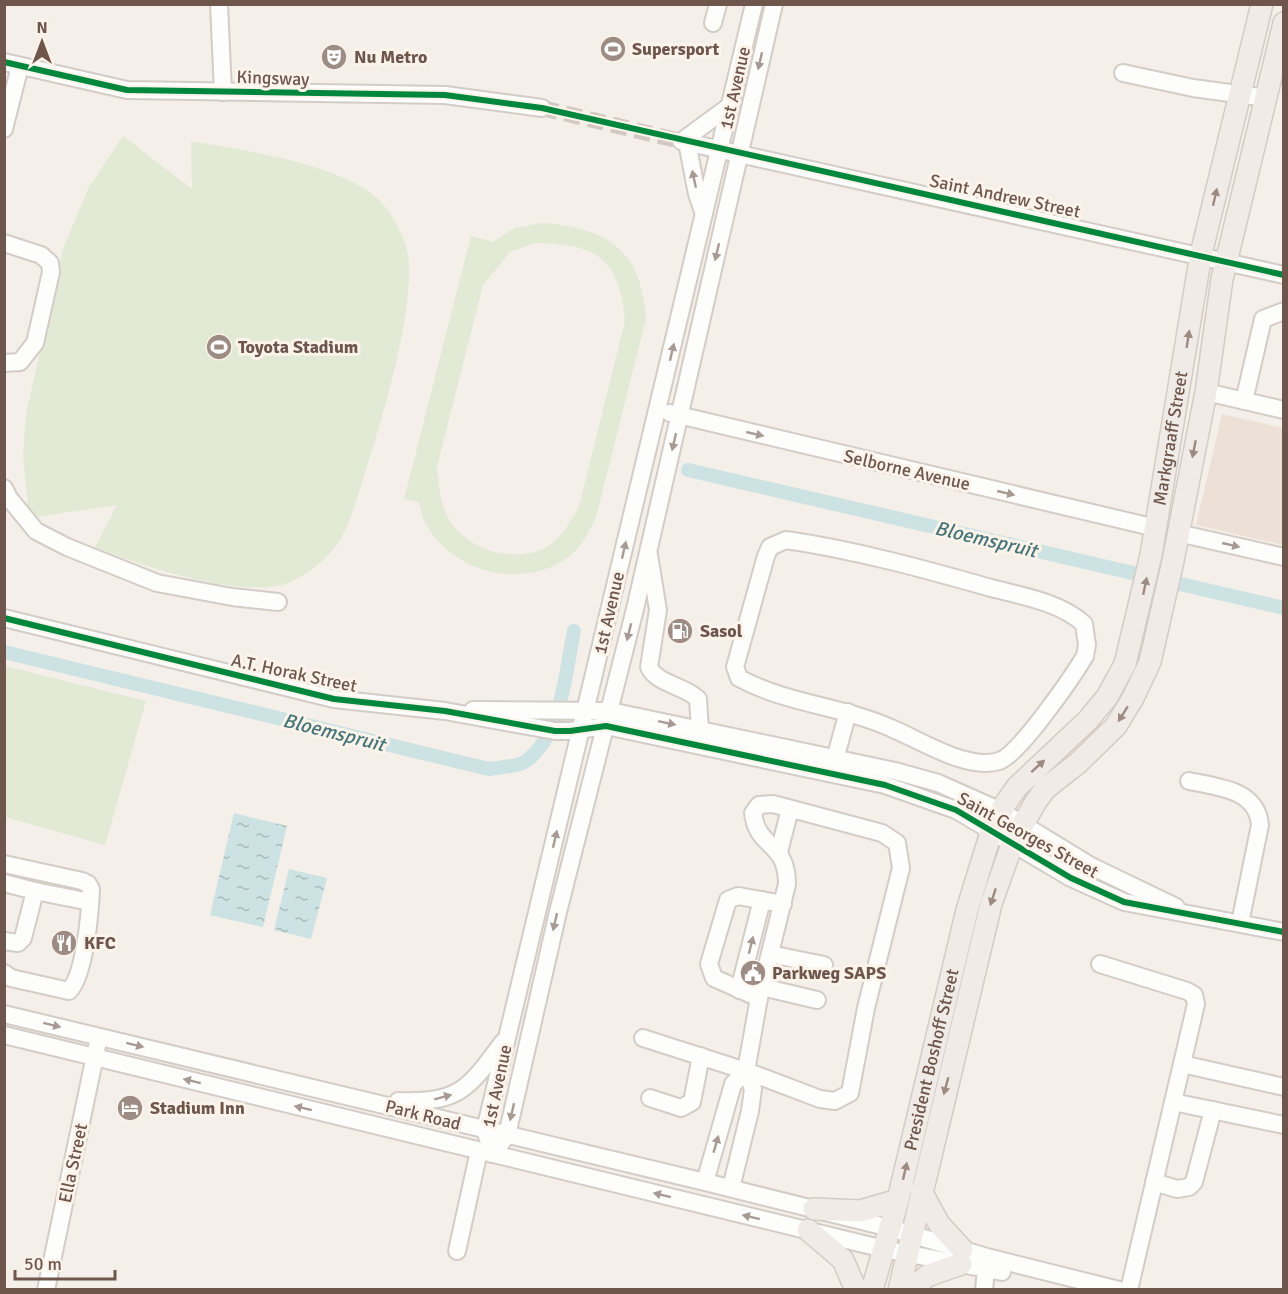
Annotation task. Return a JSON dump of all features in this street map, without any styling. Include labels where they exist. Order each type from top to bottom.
[{"type":"main road","name":"Markgraaff Street","points":[[996,820],[1033,771],[1080,728],[1107,697],[1125,664],[1151,555],[1201,254],[1262,4]]},
{"type":"main road","name":"Markgraaff Street","points":[[1013,842],[1046,789],[1086,756],[1116,726],[1133,698],[1150,662],[1173,561],[1206,392],[1226,261],[1284,23]]},
{"type":"main road","points":[[1179,396],[1206,392]]},
{"type":"main road","name":"President Boshoff Street","points":[[872,1290],[898,1200],[967,910],[996,820]]},
{"type":"main road","name":"President Boshoff Street","points":[[899,1290],[991,904],[1013,842]]},
{"type":"main road","points":[[910,1290],[927,1276],[962,1256],[939,1224],[921,1191]]},
{"type":"main road","points":[[814,1209],[860,1211],[898,1200]]},
{"type":"main road","points":[[808,1230],[843,1260],[856,1290]]},
{"type":"street","points":[[219,4],[224,92]]},
{"type":"street","points":[[713,23],[718,4]]},
{"type":"street","name":"1st Avenue","points":[[486,1153],[485,1130],[754,4]]},
{"type":"street","name":"1st Avenue","points":[[486,1153],[507,1135],[558,912],[608,719],[680,417],[774,4]]},
{"type":"street","points":[[4,129],[12,64]]},
{"type":"street","name":"Kingsway","points":[[12,64],[127,90],[445,95],[543,108]]},
{"type":"street","points":[[1123,73],[1193,88],[1266,98]]},
{"type":"street","points":[[683,141],[731,105]]},
{"type":"street","points":[[683,141],[720,150]]},
{"type":"street","points":[[683,141],[704,215]]},
{"type":"street","name":"Saint Andrew Street","points":[[720,150],[1284,274]]},
{"type":"street","points":[[4,243],[40,255],[50,263],[51,272],[35,343],[20,362],[4,363]]},
{"type":"street","points":[[1244,400],[1263,319],[1284,311]]},
{"type":"street","points":[[1206,392],[1284,410]]},
{"type":"street","name":"Selborne Avenue","points":[[658,409],[680,417],[1156,528]]},
{"type":"street","points":[[4,488],[9,498],[36,531],[67,547],[157,583],[232,597],[278,602]]},
{"type":"street","points":[[1178,533],[1284,557]]},
{"type":"street","points":[[786,540],[803,543],[931,571],[1034,600],[1073,614],[1084,624],[1087,645],[1080,665],[1023,741],[1001,761],[990,763],[968,760],[848,712],[783,697],[750,684],[739,678],[736,673],[735,659],[765,556],[777,542],[786,540]]},
{"type":"street","points":[[648,551],[658,610],[649,667],[658,677],[692,693],[698,699],[700,730]]},
{"type":"street","name":"A.T. Horak Street","points":[[4,618],[315,695],[381,706],[518,717],[586,709]]},
{"type":"street","name":"Saint Georges Street","points":[[586,709],[608,719],[885,785],[996,820],[1024,823],[1091,866],[1185,912]]},
{"type":"street","points":[[835,759],[848,712]]},
{"type":"street","name":"A.T. Horak Street","points":[[518,717],[555,730],[581,729]]},
{"type":"street","name":"Saint Georges Street","points":[[581,729],[608,719],[700,730],[938,783],[996,820],[1013,842],[1071,878],[1113,898],[1142,907],[1185,912],[1284,933]]},
{"type":"street","points":[[1189,781],[1246,797],[1259,814],[1260,825],[1240,923]]},
{"type":"street","points":[[643,1038],[746,1071],[820,1099],[835,1101],[850,1093],[866,1008],[901,868],[897,843],[882,833],[773,804],[759,805],[753,813],[755,828],[779,852],[787,866],[783,904],[760,992],[746,1071],[753,1089],[730,1188]]},
{"type":"street","points":[[779,852],[790,809]]},
{"type":"street","points":[[4,864],[88,884],[91,889],[83,949],[74,986],[69,991],[11,978],[4,973]]},
{"type":"street","points":[[4,883],[90,902]]},
{"type":"street","points":[[4,941],[18,943],[23,938],[35,891]]},
{"type":"street","points":[[783,904],[738,896],[728,900],[709,964],[714,978],[739,990],[817,1000]]},
{"type":"street","points":[[739,990],[762,900]]},
{"type":"street","points":[[770,954],[824,965]]},
{"type":"street","points":[[1100,964],[1187,991],[1194,995],[1196,1004],[1129,1290]]},
{"type":"street","name":"Park Road","points":[[4,1014],[890,1228],[910,1243]]},
{"type":"street","name":"Park Road","points":[[4,1035],[884,1249],[910,1243]]},
{"type":"street","points":[[364,1101],[420,1102],[443,1099],[459,1092],[471,1084],[508,1035]]},
{"type":"street","name":"Ella Street","points":[[46,1290],[99,1037]]},
{"type":"street","points":[[650,1098],[681,1108],[692,1102],[701,1056]]},
{"type":"street","points":[[1182,1064],[1284,1087]]},
{"type":"street","points":[[705,1182],[733,1084],[746,1071]]},
{"type":"street","points":[[1173,1102],[1284,1125]]},
{"type":"street","points":[[1154,1182],[1183,1189],[1194,1182],[1213,1110]]},
{"type":"street","points":[[457,1251],[486,1153]]},
{"type":"street","points":[[910,1243],[987,1263],[1074,1290]]},
{"type":"street","points":[[984,1290],[987,1263]]},
{"type":"street","points":[[987,1263],[1119,1290]]},
{"type":"shaded area","points":[[1222,414],[1283,428],[1283,545],[1196,525]]},
{"type":"green space","name":"Toyota Stadium","points":[[123,136],[192,189],[191,141],[265,154],[345,178],[366,190],[382,203],[392,216],[404,240],[409,264],[400,343],[387,400],[354,509],[340,540],[330,553],[310,571],[288,583],[268,587],[219,584],[164,571],[95,547],[117,505],[29,518],[23,454],[26,414],[63,249],[88,189]]},
{"type":"green space","points":[[543,223],[566,226],[587,231],[618,247],[629,260],[637,276],[643,295],[646,319],[596,517],[580,545],[567,558],[549,568],[530,573],[510,574],[471,565],[453,554],[438,541],[426,524],[419,502],[404,499],[471,236],[493,242],[514,228]],"holes":[[[534,243],[555,244],[588,251],[610,268],[622,299],[625,321],[579,507],[564,531],[549,546],[531,553],[494,552],[470,541],[452,524],[439,490],[437,467],[483,285],[510,252]]]},
{"type":"green space","points":[[5,666],[146,701],[105,845],[5,817]]},
{"type":"water","points":[[234,813],[287,826],[263,927],[210,915]]},
{"type":"water","points":[[289,869],[327,878],[311,939],[274,930]]},
{"type":"waterway","name":"Bloemspruit","points":[[688,470],[1284,608]]},
{"type":"waterway","name":"Bloemspruit","points":[[4,652],[489,769],[523,763],[538,749],[548,735],[565,683],[574,631]]},
{"type":"tunnel","points":[[542,108],[681,141]]},
{"type":"cycle path","points":[[4,62],[127,90],[445,95],[542,108],[1284,275]]},
{"type":"cycle path","points":[[4,618],[334,699],[445,711],[555,731],[606,726],[885,785],[956,810],[1071,878],[1124,902],[1284,932]]},
{"type":"place","name":"Supersport","points":[[613,49]]},
{"type":"place","name":"Nu Metro","points":[[334,57]]},
{"type":"place","name":"Toyota Stadium","points":[[219,347]]},
{"type":"place","name":"Sasol","points":[[680,631]]},
{"type":"place","name":"KFC","points":[[64,943]]},
{"type":"place","name":"Parkweg SAPS","points":[[753,973]]},
{"type":"place","name":"Stadium Inn","points":[[130,1108]]}]
